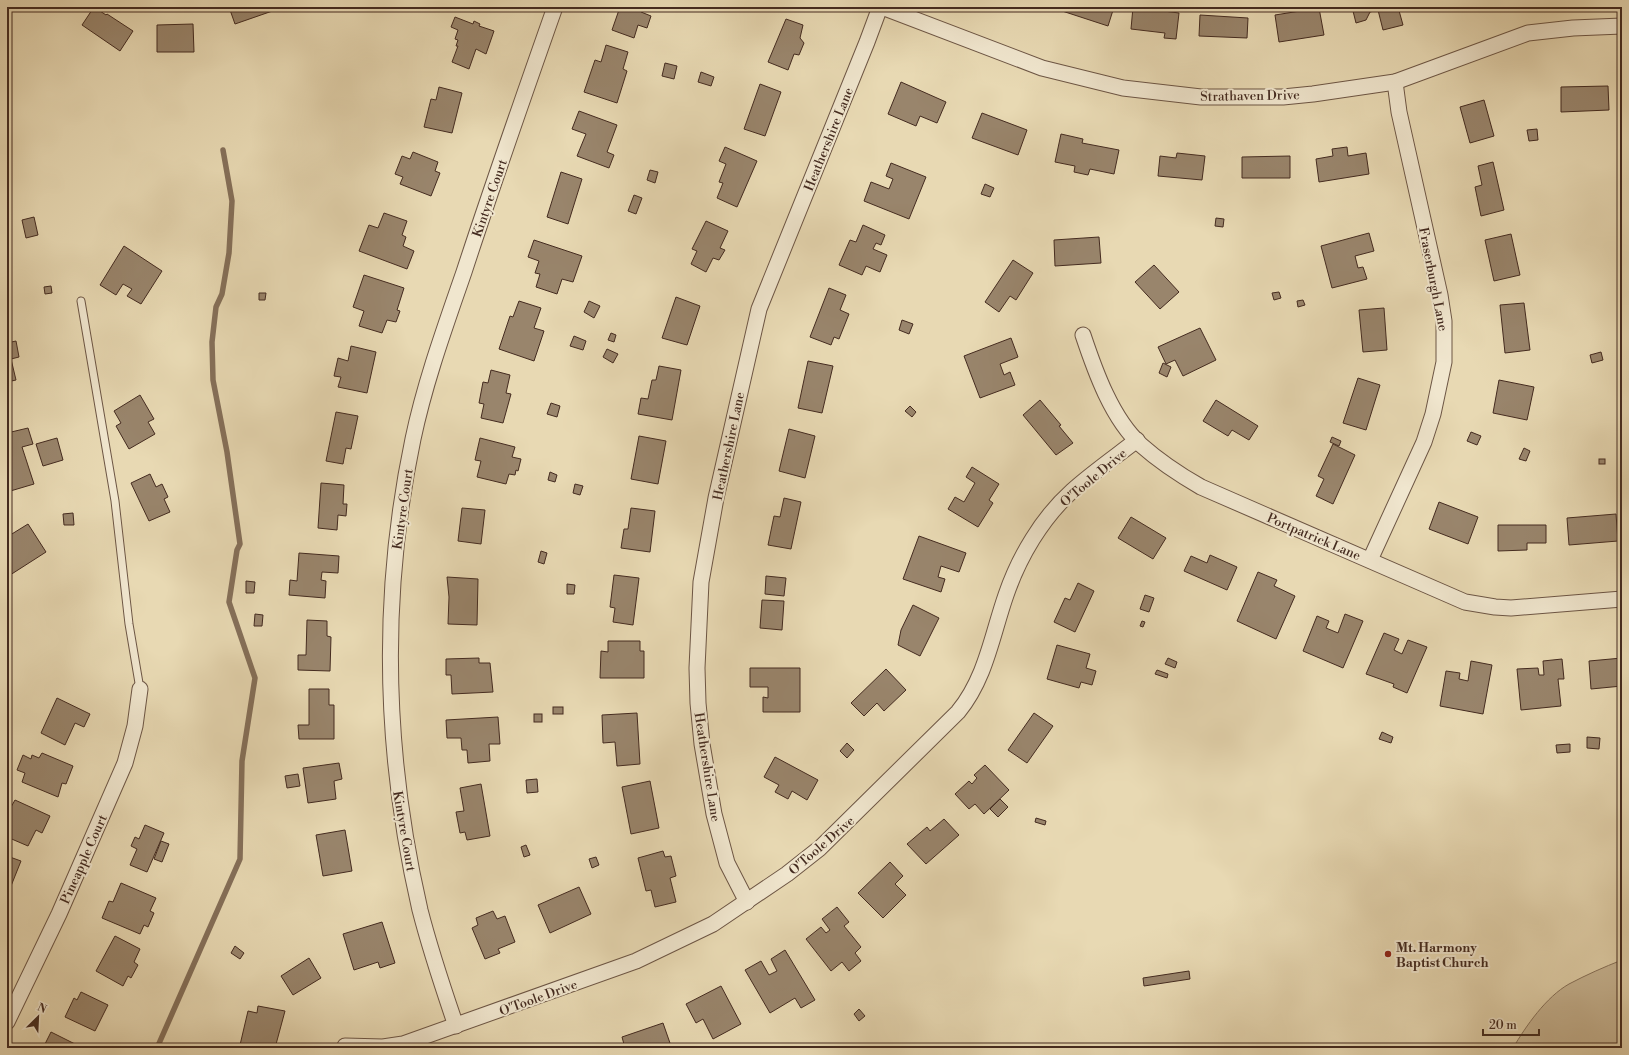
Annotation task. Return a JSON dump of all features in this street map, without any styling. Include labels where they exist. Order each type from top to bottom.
[{"type":"street","name":"Kintyre Court","points":[[456,1026],[421,913],[407,848],[397,782],[393,740],[390,647],[394,564],[406,480],[414,437],[433,363],[555,7]]},
{"type":"street","name":"Strathaven Drive","points":[[881,7],[1042,68],[1123,88],[1201,97],[1284,97],[1395,82],[1528,33],[1573,28],[1622,26]]},
{"type":"street","name":"Heathershire Lane","points":[[747,902],[727,863],[714,814],[702,744],[698,703],[697,668],[701,582],[718,490],[759,309],[881,7]]},
{"type":"street","name":"Fraserburgh Lane","points":[[1370,560],[1424,442],[1439,391],[1444,355],[1444,321],[1440,295],[1399,112],[1395,82]]},
{"type":"street","name":"Portpatrick Lane","points":[[1083,335],[1097,376],[1108,399],[1124,425],[1140,444],[1183,477],[1201,487],[1465,602],[1511,608],[1622,600]]},
{"type":"street","name":"O'Toole Drive","points":[[345,1046],[383,1047],[403,1044],[636,961],[713,924],[787,874],[820,848],[958,712],[967,700],[979,678],[987,659],[1006,595],[1027,549],[1043,524],[1072,491],[1137,440]]},
{"type":"street","name":"Pineapple Court","points":[[7,1022],[59,914],[125,762],[135,726],[140,690]]},
{"type":"lane","points":[[81,301],[115,501],[129,624],[140,690]]},
{"type":"shaded area","points":[[1622,960],[1622,1048],[1513,1048],[1537,1013],[1552,996],[1582,977]]},
{"type":"building","points":[[94,7],[133,31],[120,51],[82,25]]},
{"type":"building","points":[[229,7],[280,7],[281,8],[235,24]]},
{"type":"building","points":[[488,7],[499,7],[498,10]]},
{"type":"building","points":[[620,7],[643,7],[641,12],[651,16],[647,28],[638,25],[634,38],[612,30]]},
{"type":"building","points":[[1053,7],[1114,7],[1108,26]]},
{"type":"building","points":[[1133,7],[1179,13],[1176,39],[1164,38],[1165,33],[1131,29]]},
{"type":"building","points":[[1352,7],[1398,7],[1403,25],[1383,30],[1378,10],[1370,12],[1366,20],[1356,23]]},
{"type":"building","points":[[1319,8],[1324,35],[1279,42],[1275,15]]},
{"type":"building","points":[[1200,15],[1248,18],[1247,38],[1199,36]]},
{"type":"building","points":[[455,17],[473,24],[474,21],[480,24],[479,26],[494,31],[486,54],[476,49],[469,69],[452,62],[458,46],[456,46],[458,40],[455,39],[458,30],[451,27]]},
{"type":"building","points":[[786,19],[803,25],[800,38],[804,43],[799,55],[794,54],[788,70],[768,62]]},
{"type":"building","points":[[193,24],[194,52],[157,52],[157,25]]},
{"type":"building","points":[[606,45],[628,52],[623,69],[627,71],[617,103],[584,92],[595,60],[601,62]]},
{"type":"building","points":[[665,63],[677,66],[674,79],[662,76]]},
{"type":"building","points":[[701,72],[714,77],[711,86],[698,82]]},
{"type":"building","points":[[901,82],[946,102],[937,123],[920,116],[916,126],[888,114]]},
{"type":"building","points":[[760,84],[781,92],[765,136],[744,129]]},
{"type":"building","points":[[1608,86],[1609,110],[1561,112],[1561,87]]},
{"type":"building","points":[[439,87],[462,93],[452,133],[424,127],[431,99],[436,100]]},
{"type":"building","points":[[1484,100],[1494,136],[1470,143],[1460,107]]},
{"type":"building","points":[[579,111],[617,125],[607,152],[614,155],[609,168],[577,156],[586,134],[572,129]]},
{"type":"building","points":[[982,113],[1027,130],[1018,155],[972,138]]},
{"type":"building","points":[[1537,129],[1538,140],[1529,141],[1527,130]]},
{"type":"building","points":[[1061,134],[1083,139],[1082,143],[1119,150],[1114,174],[1090,169],[1088,175],[1074,172],[1075,166],[1055,162]]},
{"type":"building","points":[[725,147],[757,161],[737,207],[717,198],[723,183],[719,182],[726,164],[719,161]]},
{"type":"building","points":[[1347,147],[1348,156],[1366,153],[1369,174],[1319,182],[1316,159],[1333,156],[1332,149]]},
{"type":"building","points":[[413,152],[438,162],[435,171],[440,173],[431,196],[400,184],[403,177],[395,174],[402,156],[410,159]]},
{"type":"building","points":[[1177,153],[1205,156],[1202,180],[1158,176],[1160,156],[1176,158]]},
{"type":"building","points":[[1290,156],[1290,178],[1242,178],[1242,157]]},
{"type":"building","points":[[1493,162],[1504,210],[1481,216],[1475,187],[1482,185],[1478,166]]},
{"type":"building","points":[[891,163],[926,177],[909,219],[864,201],[871,182],[889,189],[893,179],[886,176]]},
{"type":"building","points":[[650,170],[658,172],[655,183],[647,180]]},
{"type":"building","points":[[561,172],[582,179],[568,224],[547,217]]},
{"type":"building","points":[[985,184],[994,188],[990,197],[981,194]]},
{"type":"building","points":[[634,195],[642,198],[636,214],[628,211]]},
{"type":"building","points":[[384,213],[407,221],[402,235],[406,237],[403,246],[414,251],[407,269],[359,251],[369,225],[378,228]]},
{"type":"building","points":[[34,217],[38,235],[26,238],[22,220]]},
{"type":"building","points":[[1216,218],[1224,219],[1223,227],[1215,226]]},
{"type":"building","points":[[706,221],[728,231],[720,248],[725,250],[719,260],[713,258],[706,272],[691,264],[697,251],[692,249]]},
{"type":"building","points":[[863,225],[885,235],[881,245],[876,243],[873,249],[887,255],[880,272],[866,266],[862,275],[839,265],[850,240],[856,242]]},
{"type":"building","points":[[1369,233],[1374,251],[1355,256],[1358,268],[1363,267],[1367,279],[1332,288],[1321,246]]},
{"type":"building","points":[[1511,234],[1520,275],[1494,281],[1485,240]]},
{"type":"building","points":[[1099,237],[1101,263],[1055,266],[1054,240]]},
{"type":"building","points":[[534,240],[582,256],[573,282],[562,279],[557,294],[536,287],[540,274],[535,273],[539,261],[528,257]]},
{"type":"building","points":[[124,246],[162,271],[141,304],[127,296],[132,289],[123,284],[116,295],[100,285]]},
{"type":"building","points":[[1013,260],[1033,273],[1016,300],[1010,296],[999,312],[985,302]]},
{"type":"building","points":[[1154,265],[1179,292],[1160,309],[1135,282]]},
{"type":"building","points":[[364,275],[404,288],[397,310],[400,311],[396,322],[387,320],[382,333],[359,326],[364,311],[353,307]]},
{"type":"building","points":[[51,286],[52,293],[45,294],[44,287]]},
{"type":"building","points":[[829,288],[846,295],[840,310],[849,314],[839,339],[834,337],[831,345],[810,337]]},
{"type":"building","points":[[1279,292],[1281,298],[1274,300],[1272,293]]},
{"type":"building","points":[[259,293],[266,293],[265,300],[259,300]]},
{"type":"building","points":[[676,297],[700,306],[687,345],[662,338]]},
{"type":"building","points":[[1303,300],[1305,305],[1298,307],[1297,301]]},
{"type":"building","points":[[519,301],[541,308],[534,328],[544,331],[534,361],[499,349],[510,316],[513,317]]},
{"type":"building","points":[[589,301],[600,306],[594,318],[584,312]]},
{"type":"building","points":[[1524,303],[1530,350],[1505,353],[1500,305]]},
{"type":"building","points":[[1384,308],[1387,350],[1363,352],[1359,310]]},
{"type":"building","points":[[902,320],[913,324],[909,334],[899,330]]},
{"type":"building","points":[[1200,328],[1216,360],[1183,376],[1175,360],[1166,364],[1158,347]]},
{"type":"building","points":[[611,333],[616,335],[614,342],[608,340]]},
{"type":"building","points":[[574,336],[586,341],[583,350],[570,346]]},
{"type":"building","points":[[1011,338],[1018,357],[1000,364],[1004,375],[1010,372],[1015,385],[980,398],[964,356]]},
{"type":"building","points":[[16,341],[19,357],[11,359],[16,380],[7,382],[7,343]]},
{"type":"building","points":[[351,346],[376,352],[367,393],[338,387],[341,377],[334,376],[338,358],[348,361]]},
{"type":"building","points":[[607,349],[618,354],[613,363],[603,357]]},
{"type":"building","points":[[1601,352],[1603,360],[1592,363],[1590,355]]},
{"type":"building","points":[[808,361],[833,366],[822,413],[798,408]]},
{"type":"building","points":[[1163,363],[1171,367],[1167,377],[1159,373]]},
{"type":"building","points":[[659,366],[681,370],[672,420],[638,414],[641,398],[648,399],[652,380],[656,380]]},
{"type":"building","points":[[491,370],[510,375],[506,393],[511,394],[503,423],[481,418],[484,404],[479,403],[483,382],[488,383]]},
{"type":"building","points":[[1358,378],[1380,385],[1366,430],[1343,423]]},
{"type":"building","points":[[1499,380],[1534,387],[1527,420],[1493,413]]},
{"type":"building","points":[[140,395],[154,419],[148,422],[155,434],[129,449],[116,426],[121,423],[114,411]]},
{"type":"building","points":[[1040,400],[1061,425],[1059,426],[1073,443],[1056,455],[1023,415]]},
{"type":"building","points":[[1216,400],[1258,426],[1249,440],[1232,430],[1228,436],[1203,421]]},
{"type":"building","points":[[551,403],[560,406],[557,417],[547,414]]},
{"type":"building","points":[[910,406],[916,412],[912,417],[905,411]]},
{"type":"building","points":[[336,412],[358,416],[351,449],[346,448],[343,464],[326,461]]},
{"type":"building","points":[[28,428],[33,444],[22,447],[34,484],[7,492],[7,433]]},
{"type":"building","points":[[789,429],[815,436],[805,478],[779,471]]},
{"type":"building","points":[[1471,432],[1481,436],[1477,445],[1467,441]]},
{"type":"building","points":[[639,436],[666,441],[658,484],[631,479]]},
{"type":"building","points":[[1332,437],[1341,441],[1339,446],[1330,442]]},
{"type":"building","points":[[57,438],[63,460],[43,466],[36,444]]},
{"type":"building","points":[[480,438],[515,447],[512,457],[521,459],[518,471],[516,470],[515,475],[509,474],[506,484],[477,477],[481,461],[475,460]]},
{"type":"building","points":[[1333,444],[1355,455],[1333,504],[1316,496],[1324,479],[1318,476]]},
{"type":"building","points":[[1524,448],[1530,451],[1526,461],[1519,459]]},
{"type":"building","points":[[1599,459],[1605,459],[1605,464],[1599,464]]},
{"type":"building","points":[[972,467],[999,484],[989,500],[993,503],[978,527],[948,509],[955,497],[964,502],[975,483],[966,477]]},
{"type":"building","points":[[550,472],[557,475],[555,482],[548,480]]},
{"type":"building","points":[[150,474],[156,487],[162,484],[168,497],[164,499],[170,512],[149,521],[131,483]]},
{"type":"building","points":[[321,483],[344,485],[343,504],[347,504],[346,516],[338,515],[337,530],[318,528]]},
{"type":"building","points":[[575,484],[583,486],[580,495],[573,493]]},
{"type":"building","points":[[784,498],[801,502],[791,549],[768,545],[774,516],[780,517]]},
{"type":"building","points":[[1439,502],[1478,517],[1468,544],[1429,529]]},
{"type":"building","points":[[462,508],[485,510],[481,544],[458,541]]},
{"type":"building","points":[[631,508],[655,511],[650,552],[621,548],[624,529],[628,529]]},
{"type":"building","points":[[73,513],[74,525],[64,525],[63,514]]},
{"type":"building","points":[[1616,514],[1618,541],[1569,545],[1567,518]]},
{"type":"building","points":[[1131,517],[1166,538],[1153,559],[1118,538]]},
{"type":"building","points":[[28,524],[46,552],[7,577],[7,537]]},
{"type":"building","points":[[1498,525],[1546,525],[1546,543],[1527,543],[1527,550],[1498,551]]},
{"type":"building","points":[[919,536],[966,553],[959,572],[941,566],[938,577],[945,579],[941,592],[903,579]]},
{"type":"building","points":[[541,551],[547,553],[544,564],[538,562]]},
{"type":"building","points":[[299,553],[339,556],[338,573],[322,572],[321,580],[326,581],[325,598],[289,595],[290,580],[297,581]]},
{"type":"building","points":[[1210,555],[1237,567],[1227,590],[1184,571],[1191,556],[1207,563]]},
{"type":"building","points":[[1258,572],[1277,580],[1274,586],[1295,596],[1276,639],[1237,621]]},
{"type":"building","points":[[614,575],[639,578],[633,625],[613,622],[615,608],[610,607]]},
{"type":"building","points":[[766,576],[786,578],[784,596],[765,594]]},
{"type":"building","points":[[447,577],[478,579],[477,625],[448,624],[449,597]]},
{"type":"building","points":[[246,581],[255,582],[254,593],[246,593]]},
{"type":"building","points":[[1078,583],[1094,591],[1075,632],[1054,622],[1065,598],[1070,600]]},
{"type":"building","points":[[567,584],[575,585],[574,594],[567,594]]},
{"type":"building","points":[[1145,595],[1154,598],[1149,612],[1140,609]]},
{"type":"building","points":[[762,600],[784,601],[782,630],[760,628]]},
{"type":"building","points":[[913,605],[939,618],[920,656],[898,645],[901,630]]},
{"type":"building","points":[[255,614],[263,615],[262,626],[254,626]]},
{"type":"building","points":[[1345,614],[1363,621],[1343,668],[1303,651],[1317,616],[1329,621],[1326,628],[1338,633]]},
{"type":"building","points":[[307,620],[327,621],[327,636],[331,637],[330,671],[298,670],[298,655],[306,655]]},
{"type":"building","points":[[1142,621],[1145,622],[1143,627],[1140,626]]},
{"type":"building","points":[[1384,633],[1399,639],[1394,650],[1402,654],[1408,640],[1427,647],[1407,693],[1393,687],[1394,684],[1366,674]]},
{"type":"building","points":[[608,641],[640,641],[640,651],[644,651],[644,678],[600,678],[601,651],[608,652]]},
{"type":"building","points":[[1057,645],[1090,654],[1086,668],[1096,671],[1092,685],[1081,682],[1079,688],[1047,679]]},
{"type":"building","points":[[479,658],[479,663],[490,663],[493,692],[452,694],[451,675],[446,675],[446,659]]},
{"type":"building","points":[[1168,658],[1177,662],[1175,668],[1165,664]]},
{"type":"building","points":[[1622,658],[1622,686],[1591,689],[1589,661]]},
{"type":"building","points":[[1562,659],[1564,679],[1558,679],[1561,706],[1521,710],[1517,669],[1538,668],[1539,675],[1544,675],[1543,661]]},
{"type":"building","points":[[1471,661],[1492,665],[1483,714],[1440,706],[1446,671],[1460,673],[1459,679],[1468,681]]},
{"type":"building","points":[[750,668],[800,668],[800,712],[763,712],[763,697],[768,698],[768,687],[750,687]]},
{"type":"building","points":[[886,669],[906,690],[884,711],[877,703],[864,716],[851,703]]},
{"type":"building","points":[[1157,670],[1168,674],[1167,678],[1155,674]]},
{"type":"building","points":[[309,689],[329,689],[329,705],[334,705],[334,739],[299,739],[298,725],[309,725]]},
{"type":"building","points":[[57,698],[90,714],[84,727],[75,723],[65,745],[41,733]]},
{"type":"building","points":[[553,707],[563,707],[563,714],[553,714]]},
{"type":"building","points":[[637,713],[640,764],[617,766],[615,742],[603,743],[602,715]]},
{"type":"building","points":[[1034,713],[1053,726],[1027,763],[1008,750]]},
{"type":"building","points":[[534,714],[542,714],[542,722],[534,722]]},
{"type":"building","points":[[498,717],[500,744],[489,744],[490,761],[468,763],[467,750],[462,750],[461,738],[447,738],[446,720]]},
{"type":"building","points":[[1382,732],[1393,737],[1391,743],[1379,739]]},
{"type":"building","points":[[1587,737],[1600,738],[1599,749],[1587,748]]},
{"type":"building","points":[[847,743],[854,750],[847,758],[840,751]]},
{"type":"building","points":[[1570,744],[1570,752],[1557,753],[1556,745]]},
{"type":"building","points":[[42,753],[73,766],[66,784],[62,783],[58,797],[22,782],[25,773],[17,770],[23,755],[31,759],[32,755],[39,758]]},
{"type":"building","points":[[775,757],[818,780],[807,800],[792,791],[788,799],[775,792],[779,785],[764,777]]},
{"type":"building","points":[[339,763],[342,779],[334,781],[336,799],[308,803],[303,768]]},
{"type":"building","points":[[985,765],[1009,790],[984,814],[975,804],[969,809],[955,794],[969,781],[972,784],[977,778],[974,775]]},
{"type":"building","points":[[298,774],[300,786],[287,788],[285,776]]},
{"type":"building","points":[[537,779],[538,792],[527,793],[526,780]]},
{"type":"building","points":[[650,781],[659,828],[631,834],[622,787]]},
{"type":"building","points":[[481,784],[490,836],[467,840],[465,832],[460,833],[456,812],[464,811],[460,788]]},
{"type":"building","points":[[1000,799],[1008,807],[998,817],[990,809]]},
{"type":"building","points":[[15,800],[50,816],[42,833],[36,830],[28,846],[7,837],[7,807],[8,805],[11,807]]},
{"type":"building","points":[[1036,818],[1046,821],[1045,825],[1035,822]]},
{"type":"building","points":[[944,819],[959,835],[926,864],[907,844],[927,827],[930,831]]},
{"type":"building","points":[[145,825],[164,833],[147,872],[130,865],[137,849],[131,846],[135,837],[139,839]]},
{"type":"building","points":[[345,830],[352,871],[323,876],[316,835]]},
{"type":"building","points":[[161,841],[169,844],[162,862],[154,859]]},
{"type":"building","points":[[526,845],[530,855],[524,857],[521,847]]},
{"type":"building","points":[[663,851],[665,857],[671,856],[676,876],[670,878],[676,902],[655,907],[651,890],[646,891],[638,858]]},
{"type":"building","points":[[7,856],[21,861],[9,891],[7,890]]},
{"type":"building","points":[[596,857],[599,865],[592,868],[589,859]]},
{"type":"building","points":[[890,862],[903,876],[895,884],[906,895],[883,918],[858,893]]},
{"type":"building","points":[[121,883],[156,898],[150,911],[154,913],[148,927],[144,925],[140,934],[102,918],[109,901],[113,902]]},
{"type":"building","points":[[579,887],[591,914],[550,933],[538,905]]},
{"type":"building","points":[[837,907],[849,922],[844,926],[861,947],[855,953],[861,961],[849,971],[842,962],[831,971],[806,939],[821,927],[826,933],[830,930],[822,919]]},
{"type":"building","points":[[493,911],[497,919],[505,916],[515,942],[498,949],[500,953],[485,959],[472,928],[478,925],[476,918]]},
{"type":"building","points":[[382,922],[395,963],[380,968],[378,962],[354,970],[343,934]]},
{"type":"building","points":[[115,936],[140,949],[134,962],[138,965],[131,978],[128,976],[123,986],[96,971]]},
{"type":"building","points":[[235,946],[244,953],[240,959],[231,953]]},
{"type":"building","points":[[785,950],[815,1000],[801,1008],[795,998],[770,1013],[745,970],[761,961],[769,975],[777,971],[771,959]]},
{"type":"building","points":[[309,958],[321,978],[293,995],[281,976]]},
{"type":"building","points":[[1189,971],[1190,979],[1144,986],[1143,978]]},
{"type":"building","points":[[721,986],[741,1024],[713,1039],[703,1019],[696,1023],[686,1004]]},
{"type":"building","points":[[81,992],[108,1005],[95,1031],[65,1017],[74,998],[77,1000]]},
{"type":"building","points":[[258,1006],[285,1011],[275,1048],[253,1048],[240,1045],[248,1011],[257,1013]]},
{"type":"building","points":[[859,1009],[865,1016],[859,1021],[854,1014]]},
{"type":"building","points":[[663,1023],[671,1046],[666,1048],[625,1048],[622,1037]]},
{"type":"building","points":[[51,1032],[75,1044],[73,1048],[43,1048]]},
{"type":"waterway","points":[[157,1048],[240,859],[242,761],[255,678],[229,602],[237,550],[240,544],[227,452],[213,380],[212,342],[216,307],[222,294],[229,253],[232,201],[223,150]]},
{"type":"place","name":"Mt. Harmony Baptist Church","points":[[1388,954]]}]
